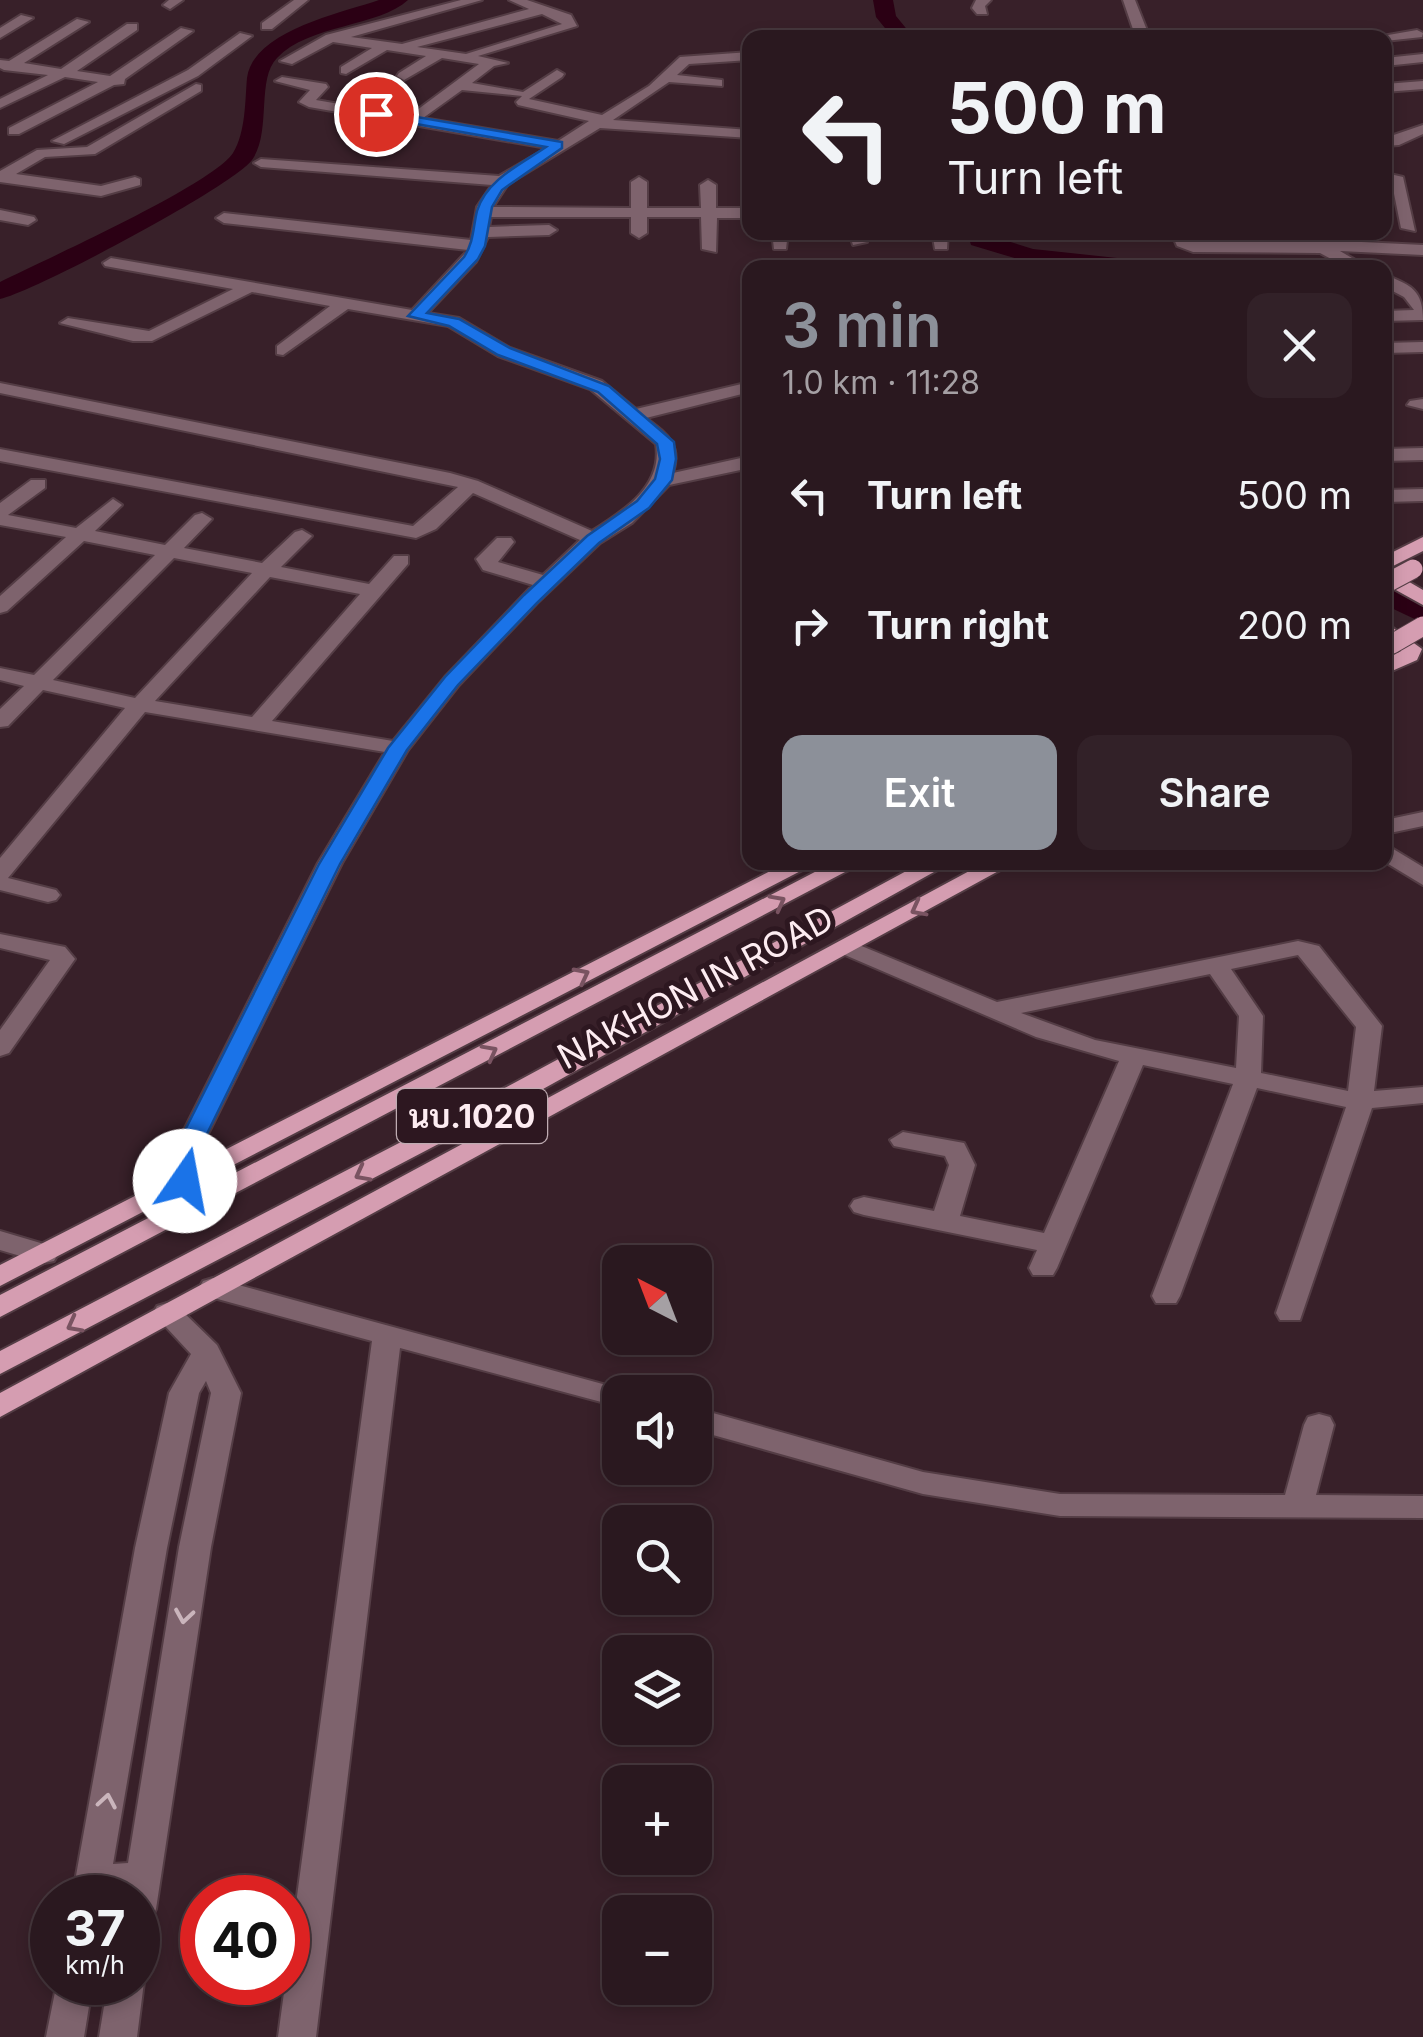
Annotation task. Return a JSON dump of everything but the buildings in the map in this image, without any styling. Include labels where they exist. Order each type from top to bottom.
[{"type":"main road","points":[[1392,556],[1423,528]]},
{"type":"main road","points":[[1392,558],[1423,543]]},
{"type":"main road","points":[[1392,566],[1423,600],[1392,630]]},
{"type":"main road","points":[[1392,580],[1418,566]]},
{"type":"main road","points":[[1392,634],[1423,626]]},
{"type":"main road","points":[[1392,638],[1412,650],[1410,656],[1392,665]]},
{"type":"main road","name":"NAKHON IN ROAD","points":[[0,1276],[791,870]]},
{"type":"main road","name":"NAKHON IN ROAD","points":[[0,1308],[839,870]]},
{"type":"main road","name":"NAKHON IN ROAD","points":[[0,1364],[526,1088],[926,870]]},
{"type":"main road","name":"NAKHON IN ROAD","points":[[0,1406],[989,870]]},
{"type":"main road","points":[[0,1393],[80,1362]]},
{"type":"street","points":[[266,26],[302,0]]},
{"type":"street","points":[[288,61],[330,38],[476,0]]},
{"type":"street","points":[[472,52],[570,26],[554,8],[516,0]]},
{"type":"street","points":[[1128,0],[1141,30]]},
{"type":"street","points":[[346,70],[392,47],[554,8]]},
{"type":"street","points":[[0,34],[26,18]]},
{"type":"street","points":[[4,67],[82,22]]},
{"type":"street","points":[[0,104],[66,71],[132,27]]},
{"type":"street","points":[[7,134],[113,80],[186,31]]},
{"type":"street","points":[[1392,36],[1421,33]]},
{"type":"street","points":[[0,176],[193,73],[245,36]]},
{"type":"street","points":[[330,38],[496,62]]},
{"type":"street","points":[[416,116],[532,42]]},
{"type":"street","points":[[404,76],[439,54]]},
{"type":"street","points":[[416,316],[458,274],[502,181],[670,78],[691,58],[742,56]]},
{"type":"street","points":[[1392,61],[1423,58]]},
{"type":"street","points":[[4,67],[66,71],[159,90]]},
{"type":"street","points":[[509,104],[557,74]]},
{"type":"street","points":[[670,78],[717,84]]},
{"type":"street","points":[[282,81],[321,87],[306,102],[557,145]]},
{"type":"street","points":[[1392,87],[1423,84]]},
{"type":"street","points":[[460,87],[509,104],[572,110],[602,119],[742,133]]},
{"type":"street","points":[[84,152],[196,88]]},
{"type":"street","points":[[540,136],[572,110]]},
{"type":"street","points":[[1392,142],[1423,130]]},
{"type":"street","points":[[7,134],[106,158]]},
{"type":"street","points":[[262,163],[314,173],[502,181]]},
{"type":"street","points":[[275,181],[292,166]]},
{"type":"street","points":[[0,176],[109,191]]},
{"type":"street","points":[[1396,177],[1410,228]]},
{"type":"street","points":[[92,205],[109,191],[136,182]]},
{"type":"street","points":[[639,182],[639,233]]},
{"type":"street","points":[[42,198],[64,186]]},
{"type":"street","points":[[708,186],[710,248]]},
{"type":"street","points":[[1392,200],[1423,201]]},
{"type":"street","points":[[224,218],[482,227],[639,213],[742,213]]},
{"type":"street","points":[[0,215],[28,220]]},
{"type":"street","points":[[1182,240],[1193,247],[1323,245],[1423,250]]},
{"type":"street","points":[[1212,260],[1225,252],[1323,245],[1348,260]]},
{"type":"street","points":[[112,263],[453,322],[504,352],[603,389],[666,442],[668,459],[664,480],[625,520],[593,539],[548,583],[452,681],[398,748],[330,864],[188,1148],[185,1181]]},
{"type":"street","points":[[68,324],[152,336],[250,287]]},
{"type":"street","points":[[1393,288],[1423,313]]},
{"type":"street","points":[[282,350],[344,303]]},
{"type":"street","points":[[1392,315],[1423,313]]},
{"type":"street","points":[[1392,348],[1423,347]]},
{"type":"street","points":[[0,388],[471,485],[593,539]]},
{"type":"street","points":[[634,415],[742,390]]},
{"type":"street","points":[[1392,455],[1423,454]]},
{"type":"street","points":[[0,455],[416,532],[429,525],[471,485]]},
{"type":"street","points":[[664,480],[742,464]]},
{"type":"street","points":[[2,510],[38,484]]},
{"type":"street","points":[[1392,496],[1423,496]]},
{"type":"street","points":[[0,608],[113,505]]},
{"type":"street","points":[[2,510],[79,534],[374,591]]},
{"type":"street","points":[[0,721],[202,519]]},
{"type":"street","points":[[48,895],[3,869],[139,706],[302,536]]},
{"type":"street","points":[[504,542],[486,559],[490,566],[548,583]]},
{"type":"street","points":[[255,727],[401,560]]},
{"type":"street","points":[[0,674],[139,706],[398,748]]},
{"type":"street","points":[[1392,825],[1423,818]]},
{"type":"street","points":[[1392,854],[1423,851]]},
{"type":"street","points":[[1392,855],[1423,878]]},
{"type":"street","points":[[0,941],[56,952],[64,959],[3,1037]]},
{"type":"street","points":[[848,947],[1045,1032],[1134,1056],[1360,1101],[1423,1095]]},
{"type":"street","points":[[998,1010],[1298,948],[1310,951],[1364,1014],[1369,1026],[1358,1118],[1290,1313]]},
{"type":"street","points":[[1166,1296],[1248,1077],[1251,1016],[1216,965]]},
{"type":"street","points":[[864,1206],[944,1223],[1047,1256],[1134,1056]]},
{"type":"street","points":[[903,1140],[955,1149],[960,1156],[962,1165],[944,1223]]},
{"type":"street","points":[[0,1240],[44,1254]]},
{"type":"street","points":[[214,1288],[602,1392]]},
{"type":"street","points":[[143,1875],[195,1547],[226,1393],[207,1352],[167,1313]]},
{"type":"street","points":[[297,2037],[387,1337]]},
{"type":"street","points":[[93,1875],[151,1548],[184,1393],[207,1352]]},
{"type":"street","points":[[712,1424],[924,1483],[1060,1505],[1423,1507]]},
{"type":"street","points":[[1298,1504],[1318,1424]]},
{"type":"street","points":[[173,1447],[215,1447]]},
{"type":"street","points":[[151,1548],[195,1547]]},
{"type":"street","points":[[65,2037],[71,2005]]},
{"type":"street","points":[[118,2037],[123,2005]]},
{"type":"waterway","points":[[0,292],[191,195],[243,157],[253,126],[259,67],[271,51],[302,33],[398,0]]},
{"type":"waterway","points":[[883,0],[886,17],[897,30]]},
{"type":"waterway","points":[[979,240],[1031,256],[1069,260]]},
{"type":"waterway","points":[[1392,596],[1423,614]]},
{"type":"route","points":[[185,1181],[188,1148],[330,864],[398,748],[452,681],[530,599],[593,539],[643,504],[664,480],[668,459],[666,442],[603,389],[504,352],[453,322],[416,316],[470,259],[478,246],[485,207],[502,181],[557,145],[376,114]]}]
